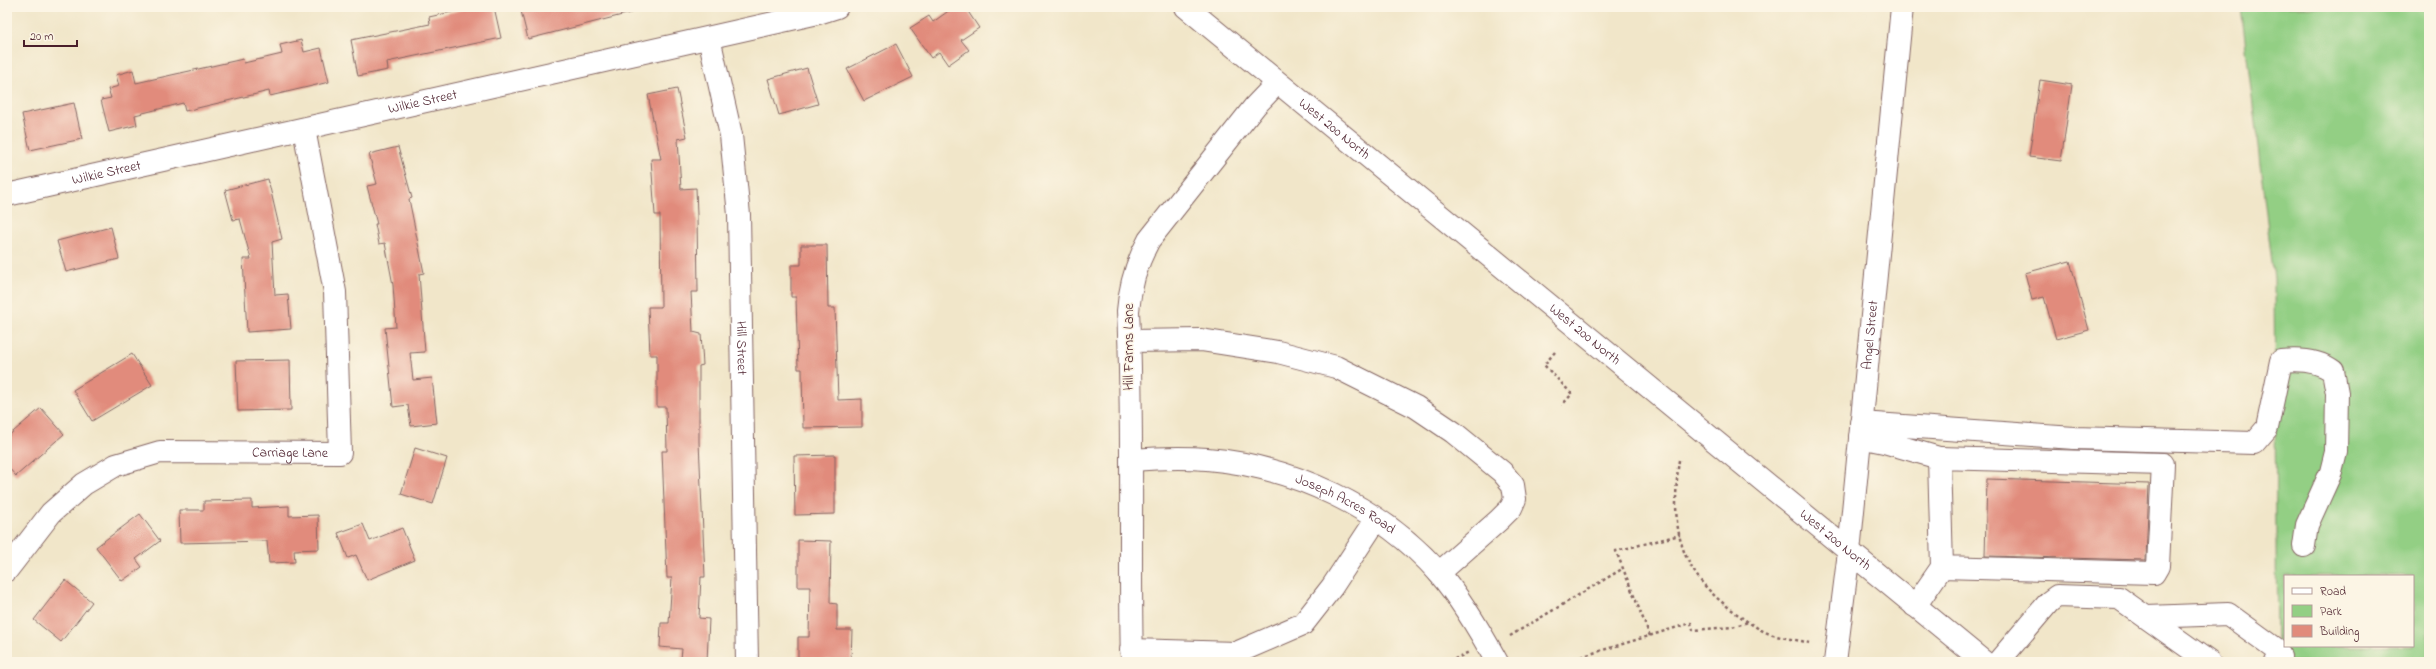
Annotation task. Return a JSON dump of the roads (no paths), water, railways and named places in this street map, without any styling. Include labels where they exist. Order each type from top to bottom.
[{"type":"street","name":"Wilkie Street","points":[[7,195],[818,14],[837,7]]},
{"type":"street","name":"West 200 North","points":[[1186,7],[1984,662]]},
{"type":"street","name":"Angel Street","points":[[1835,662],[1849,552],[1902,7]]},
{"type":"street","name":"Hill Street","points":[[709,38],[731,135],[739,215],[747,662]]},
{"type":"street","name":"Hill Farms Lane","points":[[1131,656],[1130,288],[1137,262],[1149,240],[1256,106],[1278,83]]},
{"type":"street","name":"Carriage Lane","points":[[7,570],[51,513],[84,484],[116,465],[160,452],[340,453],[335,292],[304,129]]},
{"type":"street","points":[[1130,341],[1200,340],[1278,352],[1336,367],[1416,407],[1453,432],[1502,472],[1513,485],[1515,499],[1511,508],[1499,520],[1438,573]]},
{"type":"street","points":[[1861,430],[2254,443],[2267,428],[2281,361],[2294,359],[2323,364],[2333,371],[2337,393],[2336,452],[2331,472],[2307,526],[2304,546]]},
{"type":"street","points":[[1861,430],[1884,442],[1939,458],[2162,464],[2158,566],[2154,573],[1942,567]]},
{"type":"street","points":[[1915,606],[1942,567],[1939,458]]},
{"type":"street","name":"Joseph Acres Road","points":[[1131,460],[1208,459],[1249,466],[1293,478],[1337,495],[1376,520],[1409,544],[1438,573],[1473,619],[1497,662]]},
{"type":"street","points":[[1131,656],[1236,653],[1303,624],[1332,587],[1376,520]]},
{"type":"street","points":[[1998,662],[2049,602],[2057,596],[2119,598],[2209,662]]},
{"type":"street","points":[[2147,617],[2228,614],[2276,649],[2280,656],[2276,662]]}]
